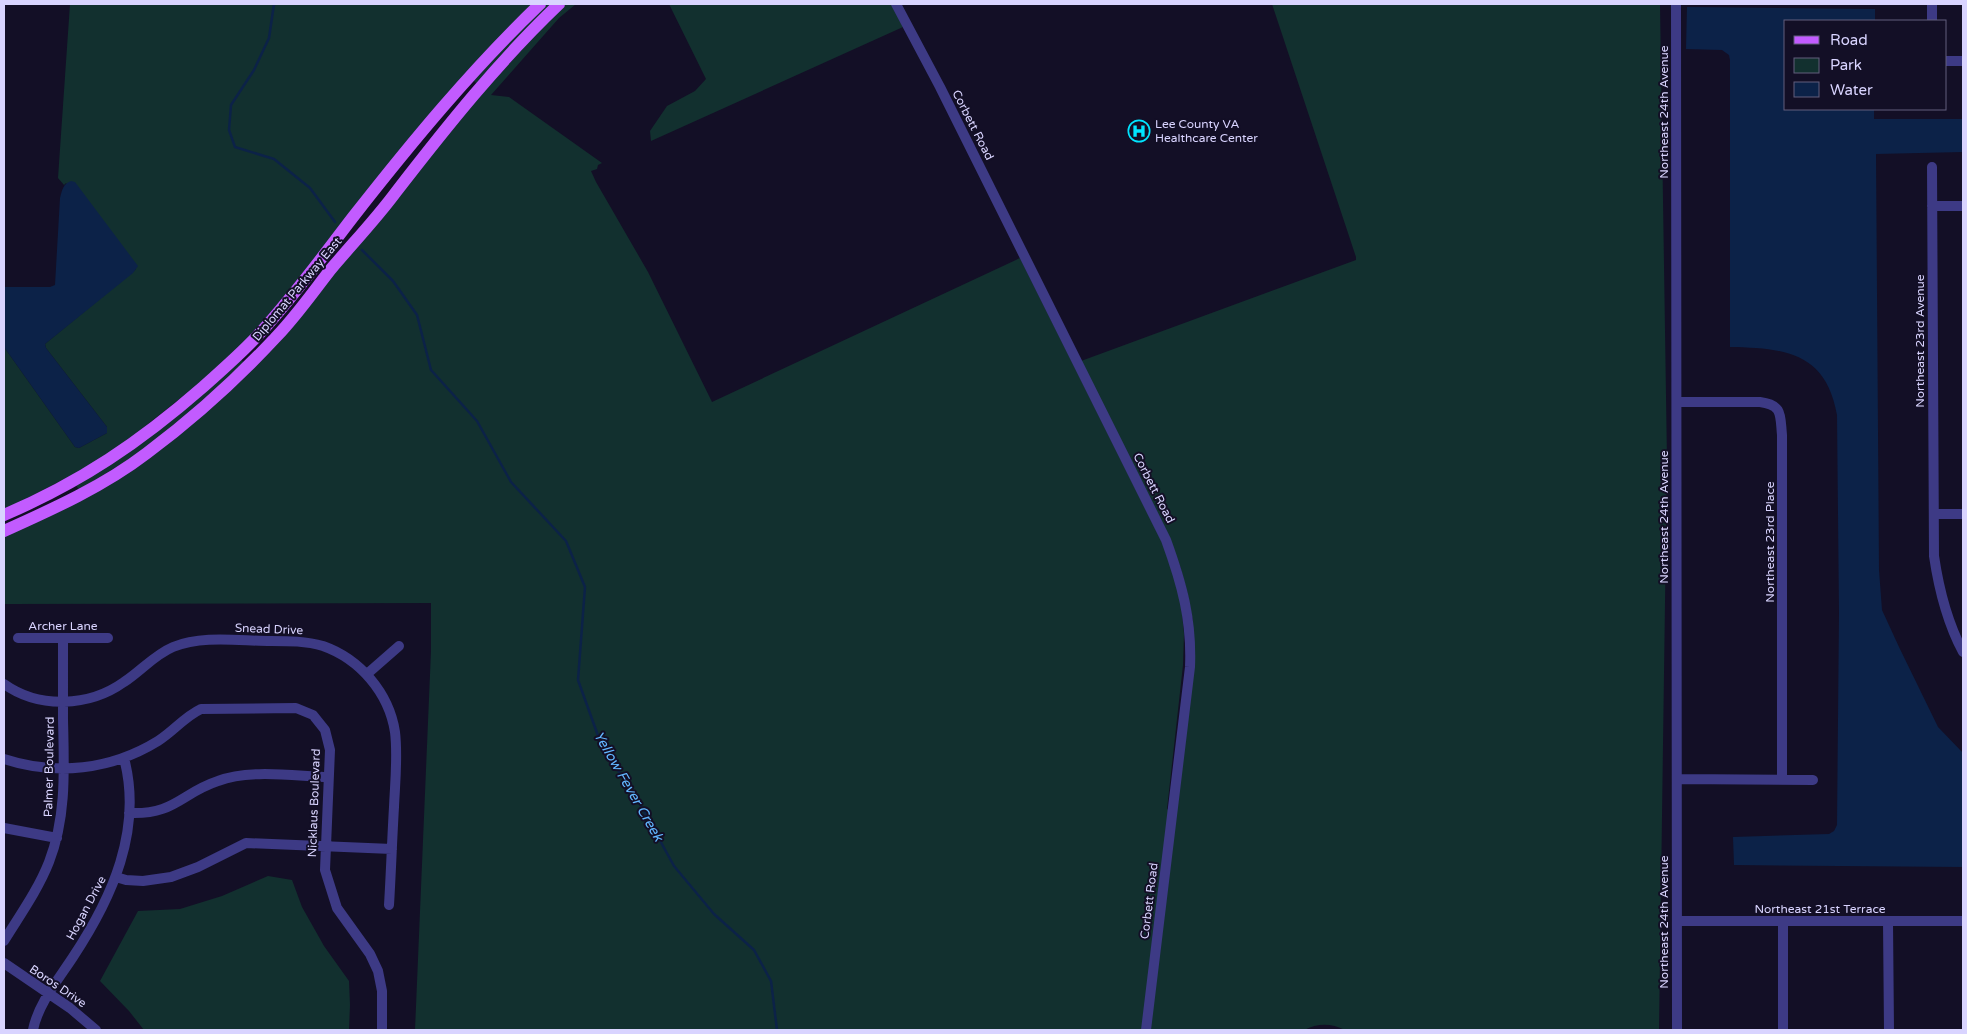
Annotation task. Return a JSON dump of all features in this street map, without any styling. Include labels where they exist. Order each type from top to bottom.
[{"type":"main road","name":"Diplomat Parkway East","points":[[4,515],[70,483],[107,462],[160,424],[240,353],[276,314],[355,214],[463,85],[515,28],[540,4]]},
{"type":"main road","name":"Diplomat Parkway East","points":[[4,531],[78,496],[120,472],[146,454],[198,412],[251,363],[278,335],[474,94],[538,24],[560,4]]},
{"type":"main road","points":[[463,85],[474,94]]},
{"type":"main road","points":[[240,353],[251,363]]},
{"type":"main road","points":[[70,483],[78,496]]},
{"type":"street","name":"Corbett Road","points":[[896,4],[958,122],[1166,540],[1184,592],[1190,635],[1190,667],[1146,1030]]},
{"type":"street","name":"Northeast 24th Avenue","points":[[1676,4],[1677,1030]]},
{"type":"street","points":[[1932,4],[1932,20]]},
{"type":"street","points":[[1947,61],[1963,61]]},
{"type":"street","name":"Northeast 23rd Avenue","points":[[1932,167],[1934,556],[1937,581],[1949,621],[1963,652]]},
{"type":"street","points":[[1932,206],[1963,206]]},
{"type":"street","name":"Northeast 23rd Place","points":[[1676,402],[1760,402],[1772,403],[1779,410],[1782,435],[1782,779]]},
{"type":"street","points":[[1934,514],[1963,514]]},
{"type":"street","name":"Archer Lane","points":[[18,638],[63,640],[108,638]]},
{"type":"street","name":"Palmer Boulevard","points":[[4,941],[40,883],[49,864],[57,838],[62,812],[63,640]]},
{"type":"street","name":"Snead Drive","points":[[4,684],[25,695],[63,703],[78,701],[104,693],[123,683],[165,651],[184,644],[204,640],[294,641],[314,644],[332,650],[347,658],[367,674],[384,698],[395,733],[396,768],[389,905]]},
{"type":"street","points":[[367,674],[399,646]]},
{"type":"street","name":"Nicklaus Boulevard","points":[[4,758],[24,764],[63,770],[100,765],[124,758],[157,742],[185,718],[201,709],[287,708],[304,711],[313,715],[325,730],[330,750],[325,870],[337,908],[370,954],[378,971],[382,996],[382,1030]]},
{"type":"street","name":"Hogan Drive","points":[[33,1030],[40,1010],[49,994],[100,914],[116,877],[129,813],[130,784],[124,758]]},
{"type":"street","points":[[129,813],[146,814],[162,810],[209,784],[233,776],[328,777]]},
{"type":"street","points":[[1677,779],[1813,780]]},
{"type":"street","points":[[4,828],[57,838]]},
{"type":"street","points":[[116,877],[143,881],[172,877],[198,867],[246,843],[392,849]]},
{"type":"street","name":"Northeast 21st Terrace","points":[[1677,920],[1963,921]]},
{"type":"street","points":[[1783,921],[1783,1030]]},
{"type":"street","points":[[1888,922],[1889,1030]]},
{"type":"street","name":"Boros Drive","points":[[4,963],[96,1030]]},
{"type":"green space","points":[[70,4],[533,4],[258,329],[207,377],[105,458],[4,510],[4,347],[75,447],[79,448],[107,433],[107,427],[46,348],[45,344],[136,269],[66,183],[64,185],[58,178]]},
{"type":"green space","points":[[546,4],[553,4],[477,84],[473,80]]},
{"type":"green space","points":[[566,4],[576,4],[559,18],[491,95],[509,97],[602,163],[598,165],[597,169],[591,171],[596,182],[648,272],[712,402],[1020,258],[1162,542],[1180,593],[1184,634],[1183,665],[1167,809],[1169,810],[1142,1030],[415,1030],[431,651],[431,603],[4,604],[4,536],[76,502],[229,390],[443,138],[541,28]]},
{"type":"green space","points":[[669,4],[891,4],[903,27],[651,141],[650,131],[667,106],[695,91],[706,79]]},
{"type":"green space","points":[[1272,4],[1660,4],[1667,461],[1659,1030],[1345,1030],[1325,1025],[1314,1026],[1304,1030],[1150,1030],[1193,622],[1180,566],[1081,361],[1356,260]]},
{"type":"green space","points":[[240,359],[245,363],[144,450],[79,490],[76,485]]},
{"type":"green space","points":[[268,876],[292,880],[302,907],[324,946],[349,981],[349,1030],[144,1030],[129,1011],[100,981],[138,911],[180,909],[222,896]]},
{"type":"water","points":[[1687,7],[1875,9],[1875,20],[1784,20],[1784,110],[1874,110],[1874,119],[1963,119],[1963,152],[1876,154],[1879,570],[1882,610],[1938,727],[1963,753],[1963,867],[1734,865],[1733,837],[1829,834],[1834,831],[1837,825],[1839,613],[1837,415],[1831,394],[1823,378],[1813,366],[1785,352],[1730,347],[1730,60],[1729,55],[1722,50],[1686,49]]},
{"type":"water","points":[[71,181],[75,182],[138,266],[133,273],[45,344],[46,348],[107,427],[107,433],[79,448],[75,447],[4,347],[4,287],[50,287],[55,285],[60,198],[62,190]]},
{"type":"waterway","name":"Yellow Fever Creek","points":[[274,4],[269,38],[254,70],[231,105],[229,130],[235,147],[274,159],[310,188],[335,222]]},
{"type":"waterway","name":"Yellow Fever Creek","points":[[362,250],[393,281],[417,315],[431,370],[477,421],[511,482],[566,541],[585,587],[578,680],[601,744],[641,806],[674,866],[714,914],[754,950],[771,981],[777,1030]]},
{"type":"place","name":"Lee County VA Healthcare Center","points":[[1139,131]]}]
